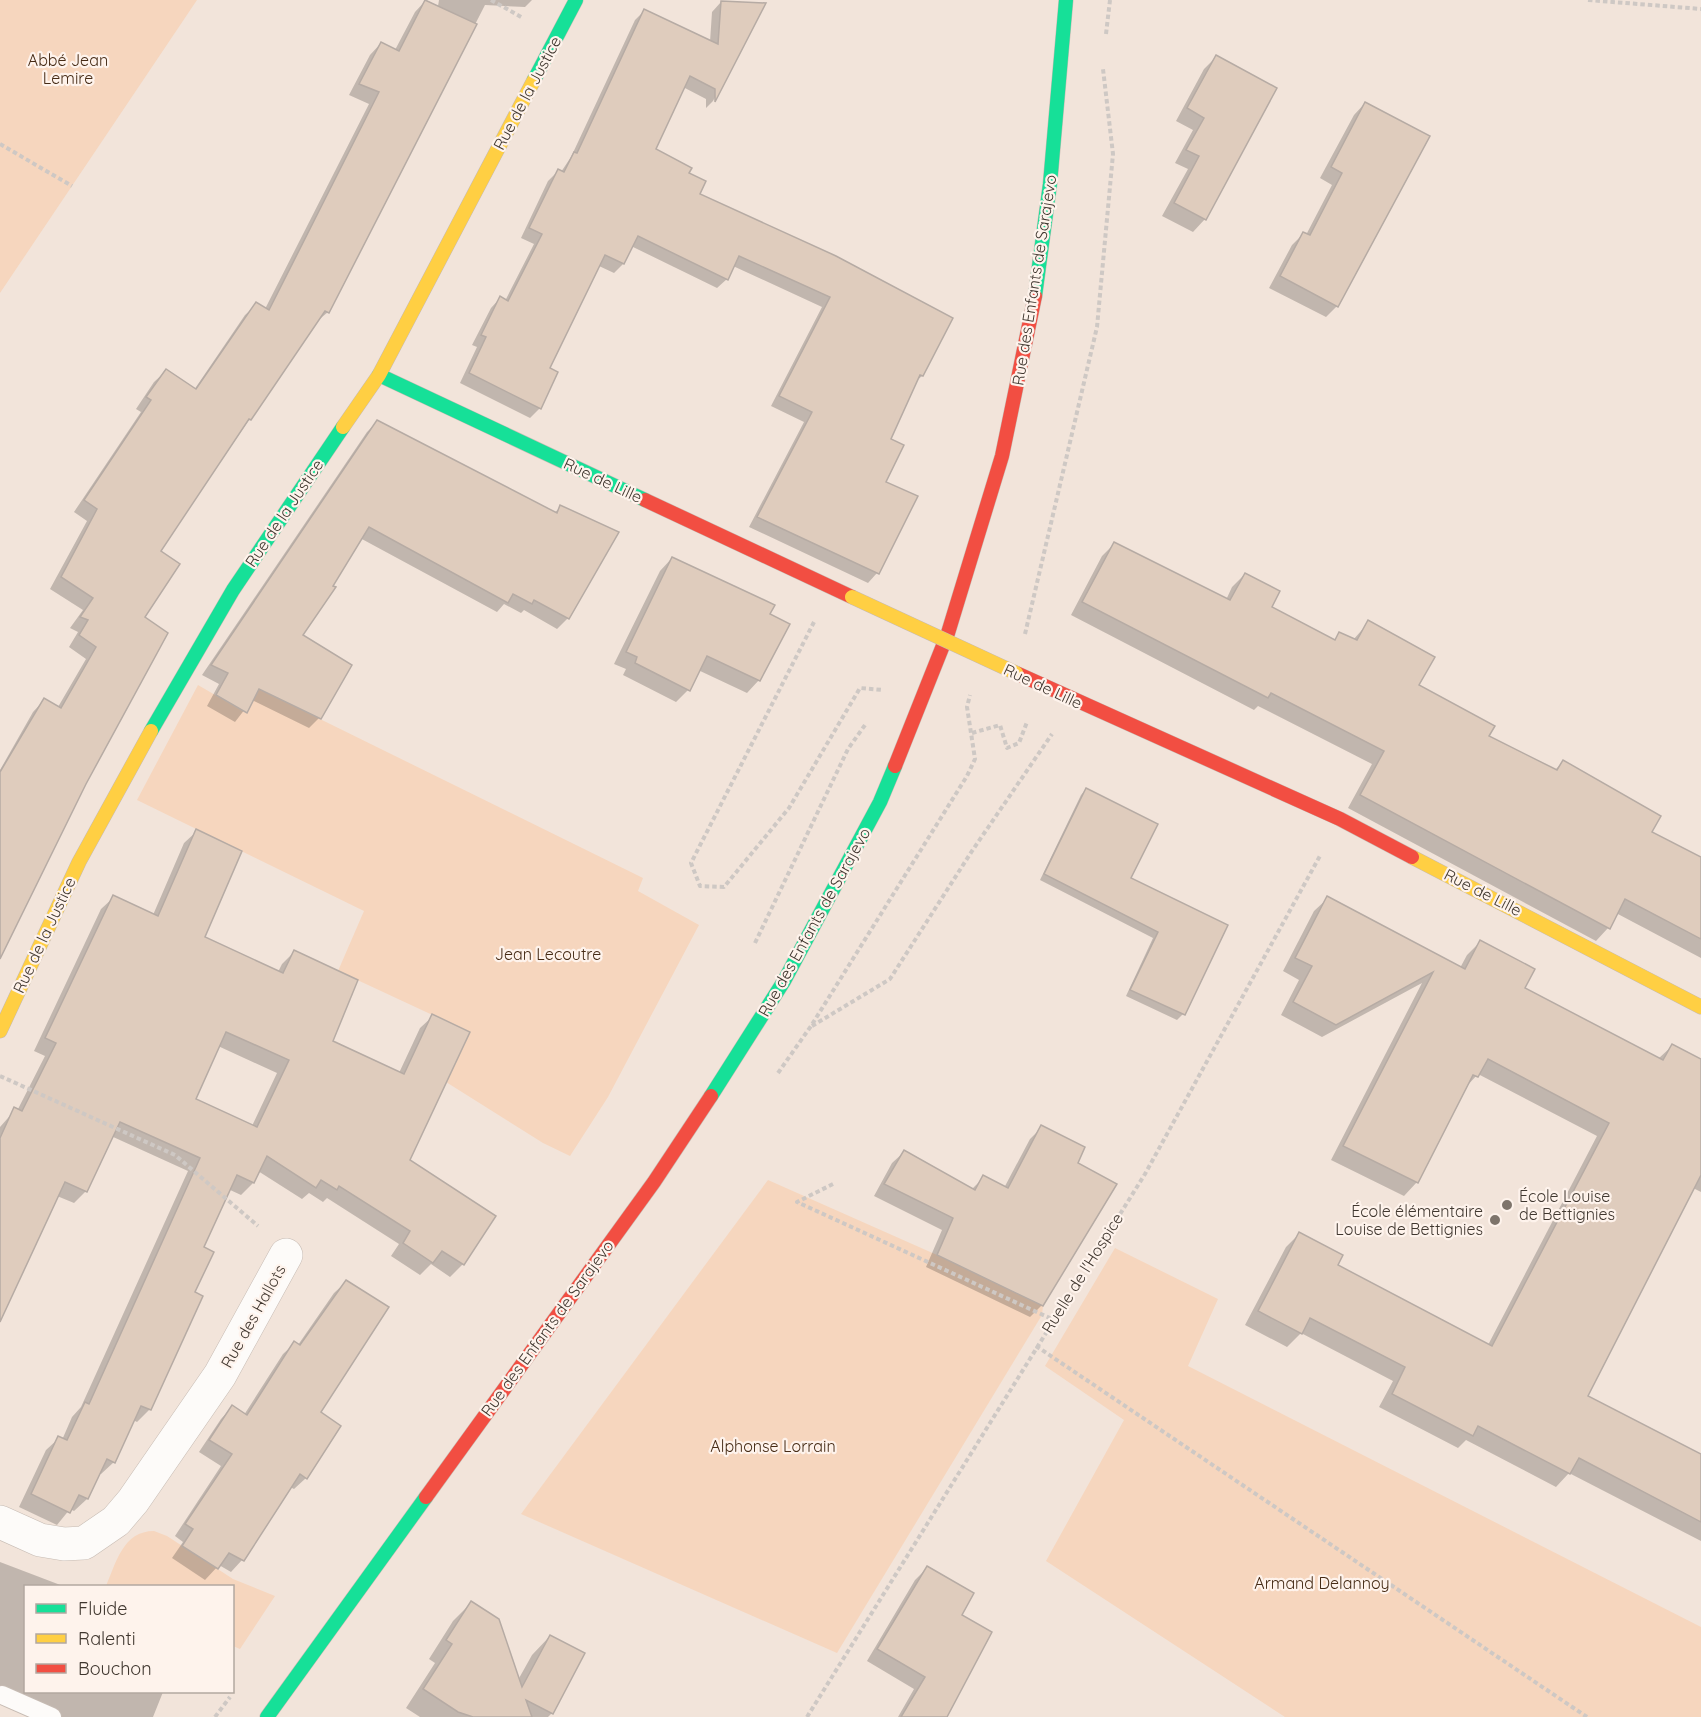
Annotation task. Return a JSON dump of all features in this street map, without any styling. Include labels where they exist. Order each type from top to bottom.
[{"type":"street","name":"Rue de la Justice","points":[[0,1031],[79,862],[128,769],[194,652],[281,515],[380,375],[576,0]]},
{"type":"street","name":"Rue des Enfants de Sarajevo","points":[[267,1717],[654,1182],[734,1062],[784,981],[880,802],[948,633],[1002,456],[1021,371],[1038,274],[1050,184],[1066,0]]},
{"type":"street","name":"Rue de Lille","points":[[380,375],[1016,673],[1340,819],[1701,1007]]},
{"type":"street","name":"Rue des Hallots","points":[[0,1522],[40,1540],[64,1544],[84,1542],[111,1526],[134,1501],[220,1376],[286,1255]]},
{"type":"lane","points":[[2,1695],[52,1717]]},
{"type":"path","points":[[1588,0],[1701,9]]},
{"type":"path","points":[[1016,673],[1097,327],[1113,153],[1102,66]]},
{"type":"path","points":[[0,144],[72,186]]},
{"type":"path","points":[[832,586],[692,863],[700,886],[724,887],[789,808],[860,688],[889,691],[882,701]]},
{"type":"path","points":[[972,733],[1000,724],[1007,748],[1019,744],[1041,684]]},
{"type":"path","points":[[811,1026],[890,979],[972,851],[1048,742],[1068,697]]},
{"type":"path","points":[[753,948],[848,749],[868,720]]},
{"type":"path","name":"Ruelle de l'Hospice","points":[[807,1717],[1052,1319],[1145,1174],[1340,819]]},
{"type":"path","name":"Rue des Hallots","points":[[0,1076],[175,1155],[247,1215],[286,1255]]},
{"type":"path","points":[[832,1184],[796,1202],[1052,1319]]},
{"type":"path","points":[[1036,1346],[1587,1717]]},
{"type":"path","points":[[234,1692],[237,1688]]},
{"type":"path","points":[[215,1717],[233,1693]]},
{"type":"green space","name":"Abbé Jean Lemire","points":[[0,0],[197,0],[0,293]]},
{"type":"green space","name":"Jean Lecoutre","points":[[198,685],[246,713],[259,689],[643,878],[638,891],[699,925],[608,1097],[570,1156],[543,1143],[446,1082],[469,1032],[338,971],[364,911],[137,800]]},
{"type":"green space","name":"Alphonse Lorrain","points":[[768,1180],[937,1255],[1043,1306],[1042,1315],[837,1653],[521,1514]]},
{"type":"green space","name":"Armand Delannoy","points":[[1115,1248],[1218,1299],[1188,1366],[1701,1627],[1701,1717],[1285,1717],[1046,1561],[1124,1420],[1045,1366]]},
{"type":"green space","points":[[154,1531],[167,1536],[233,1579],[275,1596],[240,1649],[234,1646],[234,1585],[106,1585],[122,1550],[135,1536],[143,1532]]},
{"type":"building","points":[[425,0],[477,24],[329,313],[325,311],[251,420],[249,419],[161,551],[180,564],[145,617],[168,633],[86,784],[0,959],[0,772],[44,698],[61,708],[96,647],[79,635],[88,620],[80,617],[93,598],[61,577],[97,509],[84,500],[151,400],[146,397],[166,369],[196,389],[256,302],[269,310],[379,92],[359,84],[381,42],[399,51]]},
{"type":"building","points":[[721,1],[766,3],[715,102],[715,89],[690,76],[656,149],[692,168],[689,173],[706,181],[700,194],[836,256],[953,318],[923,376],[920,375],[891,439],[904,445],[886,482],[918,496],[879,574],[757,517],[812,412],[779,396],[830,297],[739,256],[728,280],[638,236],[624,264],[605,255],[550,368],[558,372],[541,409],[469,373],[486,337],[481,335],[500,296],[508,301],[542,234],[529,228],[558,169],[564,172],[574,152],[577,153],[644,9],[718,44]]},
{"type":"building","points":[[1216,55],[1277,88],[1206,220],[1174,203],[1199,156],[1186,150],[1204,118],[1187,108]]},
{"type":"building","points":[[1365,102],[1430,136],[1338,307],[1280,276],[1303,232],[1310,235],[1342,173],[1331,167]]},
{"type":"building","points":[[377,420],[557,513],[560,505],[619,532],[569,619],[534,600],[532,604],[513,594],[508,603],[369,527],[333,586],[336,587],[303,635],[352,665],[321,719],[259,689],[247,713],[216,695],[228,673],[211,665]]},
{"type":"building","points":[[1114,542],[1230,600],[1245,573],[1280,591],[1272,607],[1335,640],[1339,632],[1357,640],[1368,620],[1435,657],[1419,685],[1495,726],[1489,736],[1557,770],[1563,760],[1661,816],[1652,832],[1701,857],[1701,939],[1625,899],[1610,929],[1360,795],[1384,751],[1271,693],[1268,698],[1082,602]]},
{"type":"building","points":[[672,557],[775,605],[770,614],[790,624],[760,681],[707,656],[690,691],[635,663],[637,657],[626,652]]},
{"type":"building","points":[[1086,788],[1158,824],[1131,878],[1228,925],[1185,1015],[1130,990],[1158,932],[1044,874]]},
{"type":"building","points":[[196,829],[242,851],[205,937],[283,973],[294,950],[358,980],[333,1041],[404,1074],[432,1014],[470,1032],[410,1160],[496,1216],[464,1265],[442,1251],[433,1263],[403,1243],[410,1231],[339,1186],[337,1190],[321,1180],[316,1188],[267,1156],[254,1183],[237,1175],[204,1247],[214,1252],[195,1292],[203,1296],[151,1410],[141,1406],[115,1463],[107,1459],[88,1499],[79,1495],[70,1513],[31,1494],[58,1436],[67,1440],[85,1402],[89,1404],[200,1158],[120,1122],[87,1192],[65,1182],[0,1322],[0,1138],[14,1107],[22,1111],[56,1043],[45,1038],[113,895],[158,916]],"holes":[[[226,1032],[289,1060],[257,1127],[196,1099]]]},
{"type":"building","points":[[1327,896],[1465,969],[1480,940],[1535,969],[1525,988],[1663,1060],[1672,1044],[1701,1059],[1701,1175],[1588,1396],[1701,1454],[1701,1522],[1579,1458],[1570,1474],[1478,1426],[1473,1436],[1392,1394],[1405,1367],[1310,1318],[1302,1334],[1258,1311],[1299,1232],[1343,1255],[1338,1265],[1492,1346],[1609,1123],[1488,1059],[1478,1077],[1473,1075],[1418,1183],[1343,1146],[1433,972],[1336,1025],[1293,1002],[1312,966],[1295,958]]},
{"type":"building","points":[[1041,1125],[1085,1147],[1078,1163],[1117,1184],[1043,1306],[937,1255],[953,1218],[884,1184],[904,1150],[975,1190],[983,1175],[1008,1188]]},
{"type":"building","points":[[346,1280],[389,1307],[321,1412],[341,1426],[307,1479],[300,1474],[244,1561],[229,1553],[218,1569],[182,1546],[193,1529],[185,1524],[232,1454],[209,1440],[232,1405],[247,1415],[294,1341],[300,1345]]},
{"type":"building","points":[[927,1566],[974,1593],[962,1615],[992,1632],[947,1717],[901,1717],[925,1677],[877,1649]]},
{"type":"building","points":[[471,1601],[499,1619],[522,1687],[550,1635],[585,1653],[553,1714],[526,1700],[532,1717],[473,1717],[458,1712],[423,1689],[452,1644],[446,1640]]},
{"type":"traffic: fast","points":[[534,80],[576,0]]},
{"type":"traffic: fast","points":[[1035,296],[1050,184],[1066,0]]},
{"type":"traffic: fast","points":[[379,375],[645,500]]},
{"type":"traffic: fast","points":[[151,731],[233,590],[343,427]]},
{"type":"traffic: fast","points":[[711,1096],[784,981],[880,802],[895,766]]},
{"type":"traffic: fast","points":[[267,1717],[426,1497]]},
{"type":"traffic: slow","points":[[343,427],[379,375],[534,80]]},
{"type":"traffic: slow","points":[[852,597],[1016,673]]},
{"type":"traffic: slow","points":[[0,1031],[79,862],[151,731]]},
{"type":"traffic: slow","points":[[1412,857],[1701,1007]]},
{"type":"traffic: jam","points":[[895,766],[948,633],[1002,456],[1035,296]]},
{"type":"traffic: jam","points":[[645,500],[852,597]]},
{"type":"traffic: jam","points":[[1016,673],[1340,819],[1412,857]]},
{"type":"traffic: jam","points":[[426,1497],[654,1182],[711,1096]]},
{"type":"place","name":"École Louise de Bettignies","points":[[1507,1205]]},
{"type":"place","name":"École élémentaire Louise de Bettignies","points":[[1495,1220]]}]
